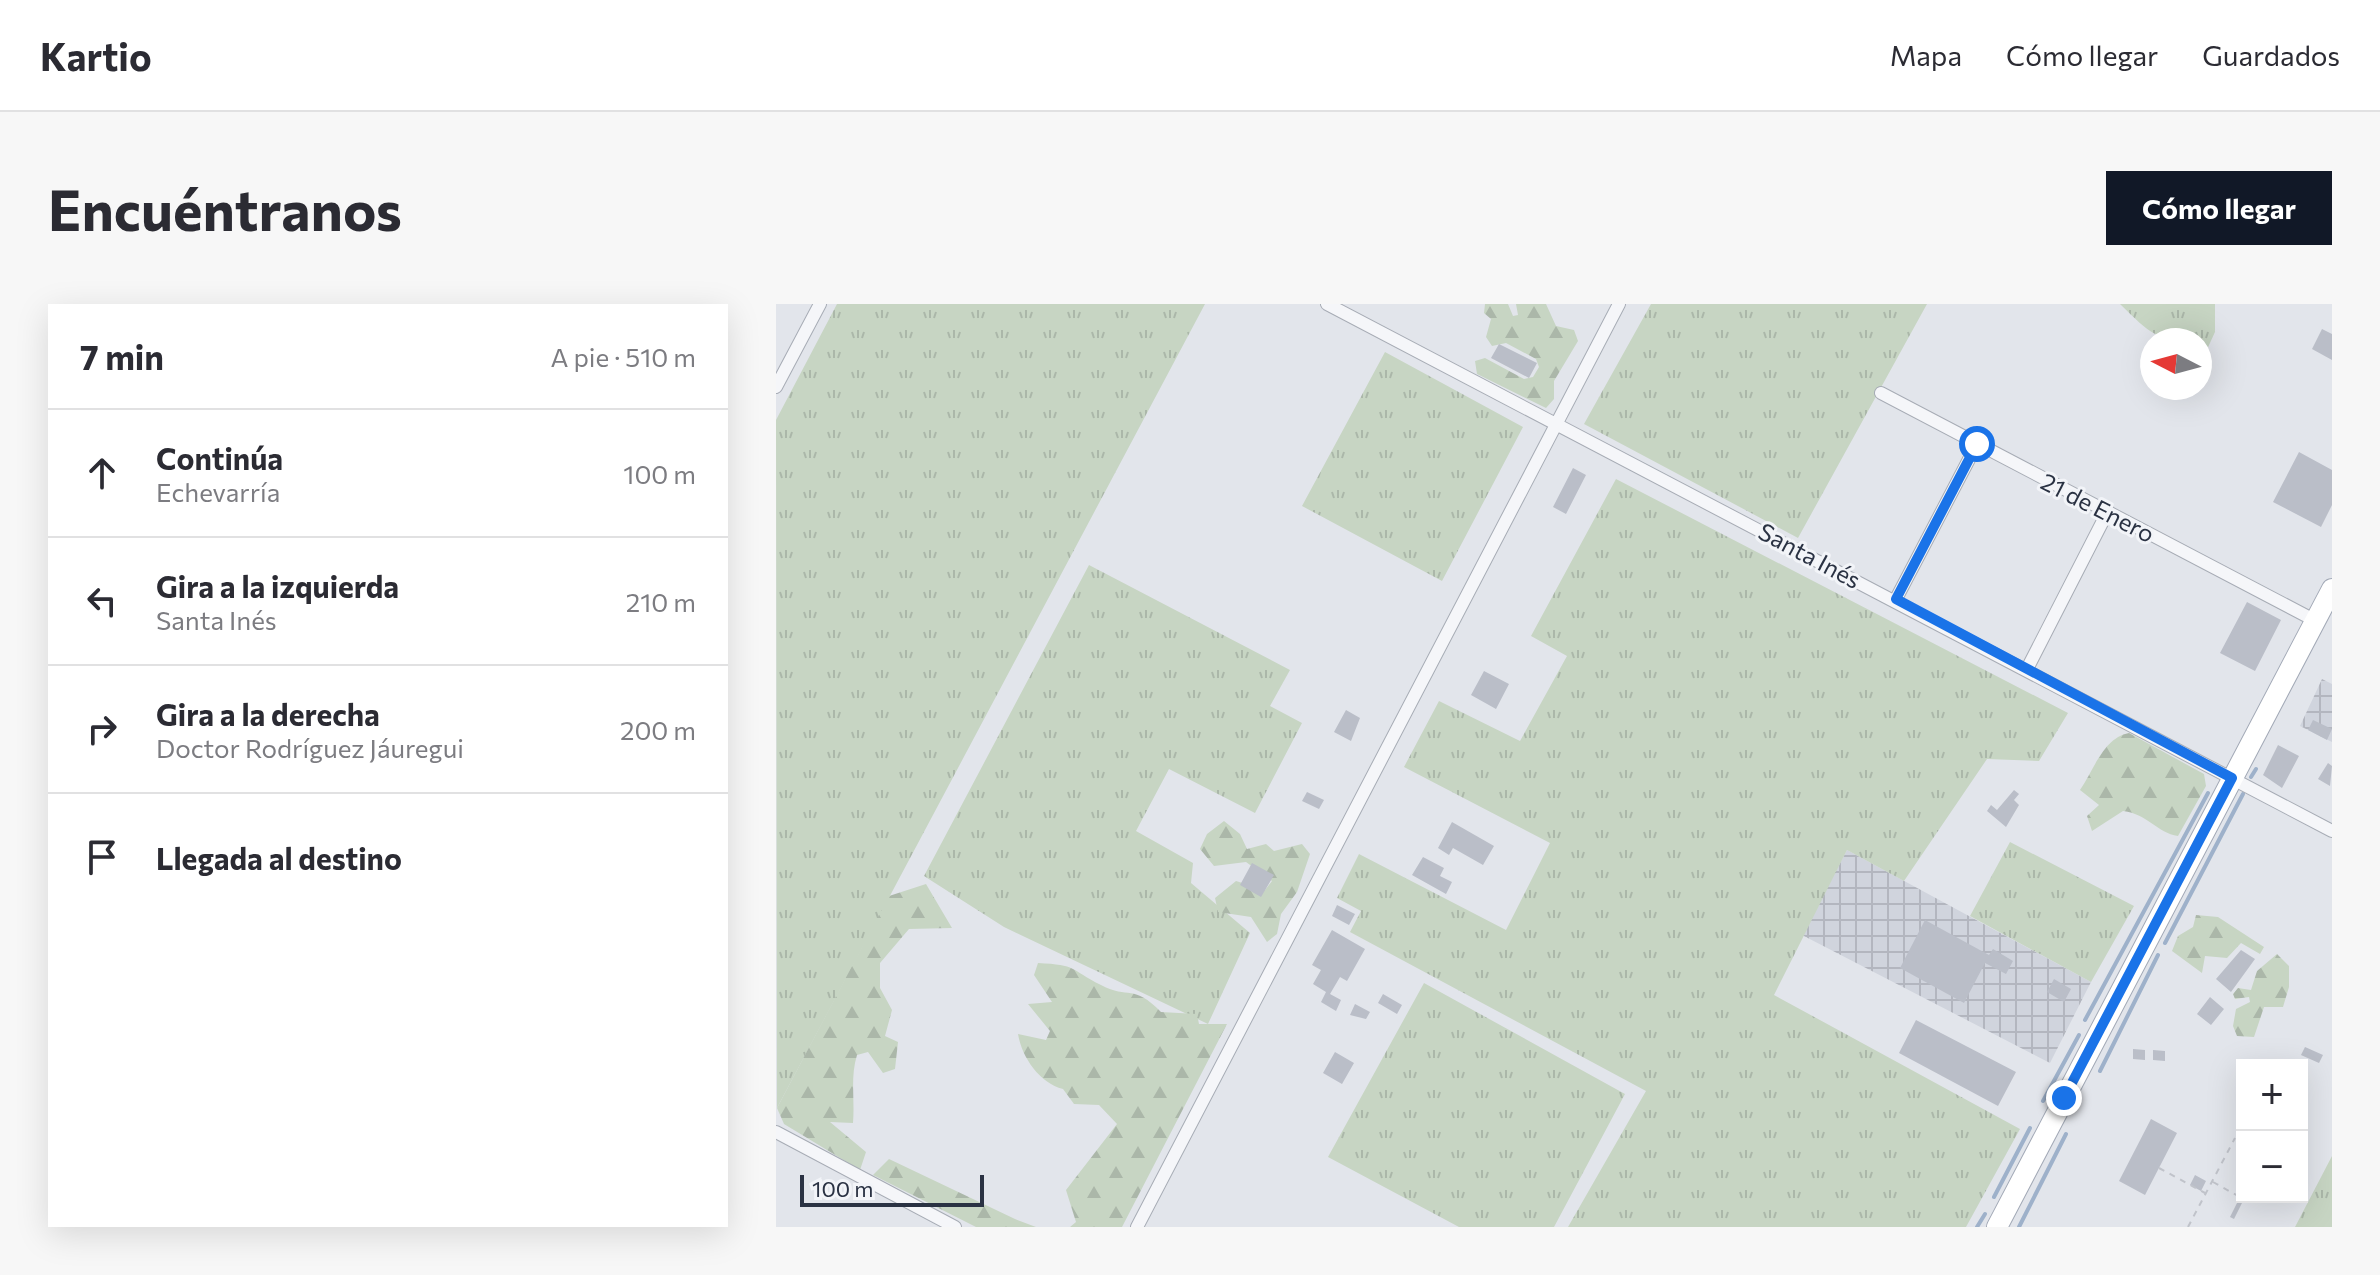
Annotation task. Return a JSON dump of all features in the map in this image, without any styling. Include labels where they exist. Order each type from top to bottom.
[{"type":"main road","points":[[1997,1227],[2332,589]]},
{"type":"street","points":[[776,387],[820,304]]},
{"type":"street","name":"Santa Inés","points":[[1327,304],[1896,599],[2332,831]]},
{"type":"street","points":[[1137,1227],[1619,304]]},
{"type":"street","name":"21 de Enero","points":[[1881,393],[2316,621]]},
{"type":"street","points":[[1896,599],[1977,444]]},
{"type":"street","points":[[2027,669],[2108,511]]},
{"type":"street","points":[[776,1132],[955,1227]]},
{"type":"path","points":[[2188,1227],[2235,1138]]},
{"type":"path","points":[[2159,1168],[2206,1193]]},
{"type":"path","points":[[2212,1182],[2236,1195]]},
{"type":"shaded area","points":[[2322,679],[2332,684],[2332,742],[2300,726]]},
{"type":"shaded area","points":[[1847,850],[2091,982],[2050,1063],[1802,935]]},
{"type":"green space","points":[[837,304],[1205,304],[777,1108],[776,420]]},
{"type":"green space","points":[[1485,304],[1508,304],[1513,316],[1518,315],[1516,304],[1546,304],[1556,326],[1574,330],[1578,341],[1554,381],[1554,399],[1546,408],[1477,374],[1475,361],[1485,358],[1524,379],[1533,377],[1539,367],[1536,359],[1506,343],[1492,346],[1486,337],[1491,319],[1484,313]]},
{"type":"green space","points":[[1651,304],[1927,304],[1798,538],[1584,424]]},
{"type":"green space","points":[[2120,304],[2215,304],[2215,332],[2212,339],[2212,328],[2146,328]]},
{"type":"green space","points":[[1385,352],[1523,427],[1442,581],[1302,506]]},
{"type":"green space","points":[[1616,479],[2068,713],[2039,761],[1987,759],[1904,881],[1847,850],[1774,995],[2020,1129],[1966,1227],[1568,1227],[1646,1091],[1350,932],[1361,911],[1337,898],[1359,854],[1506,930],[1550,843],[1404,767],[1439,701],[1520,741],[1567,656],[1531,636]]},
{"type":"green space","points":[[1089,565],[1290,670],[1270,706],[1302,723],[1255,813],[1169,769],[1136,831],[1193,863],[1191,883],[1250,933],[1208,1024],[1004,927],[924,876]]},
{"type":"green space","points":[[2129,733],[2204,774],[2206,786],[2178,836],[2123,811],[2092,831],[2087,816],[2099,805],[2080,790],[2112,741]]},
{"type":"green space","points":[[1224,821],[1240,834],[1247,849],[1266,844],[1274,851],[1302,844],[1310,854],[1297,892],[1281,914],[1277,934],[1267,942],[1251,917],[1218,912],[1215,898],[1236,881],[1265,890],[1272,881],[1246,862],[1214,866],[1200,849],[1207,834]]},
{"type":"green space","points":[[2010,842],[2134,906],[2091,982],[1970,916]]},
{"type":"green space","points":[[926,884],[952,928],[909,929],[880,963],[880,988],[892,1010],[885,1036],[898,1042],[895,1069],[883,1073],[868,1052],[857,1055],[853,1080],[853,1123],[830,1122],[866,1152],[860,1170],[784,1124],[777,1108],[889,896]]},
{"type":"green space","points":[[2196,915],[2218,917],[2264,947],[2260,954],[2241,943],[2227,958],[2205,956],[2202,973],[2172,951],[2178,936],[2193,927]]},
{"type":"green space","points":[[2277,954],[2289,966],[2289,987],[2283,1007],[2264,1007],[2254,1037],[2237,1036],[2233,1026],[2236,1009],[2250,1002],[2249,997],[2235,999],[2233,994],[2238,988],[2251,990],[2257,971]]},
{"type":"green space","points":[[1038,963],[1072,969],[1110,989],[1144,998],[1161,1012],[1197,1014],[1199,1024],[1227,1024],[1122,1227],[1070,1227],[1076,1222],[1066,1190],[1117,1124],[1099,1105],[1074,1104],[1063,1089],[1047,1081],[1033,1068],[1023,1052],[1018,1034],[1046,1040],[1050,1031],[1028,1004],[1052,1002],[1034,975]]},
{"type":"green space","points":[[1424,983],[1625,1094],[1554,1227],[1459,1227],[1328,1157]]},
{"type":"green space","points":[[2332,1156],[2332,1227],[2295,1227]]},
{"type":"green space","points":[[889,1159],[1036,1227],[976,1227],[873,1175]]},
{"type":"building","points":[[2322,329],[2332,334],[2332,360],[2312,349]]},
{"type":"building","points":[[1499,344],[1537,363],[1529,378],[1491,358]]},
{"type":"building","points":[[2299,452],[2332,470],[2332,505],[2321,527],[2273,502]]},
{"type":"building","points":[[1573,468],[1586,475],[1566,514],[1553,507]]},
{"type":"building","points":[[2247,602],[2281,620],[2255,671],[2220,653]]},
{"type":"building","points":[[1484,671],[1509,684],[1496,709],[1471,695]]},
{"type":"building","points":[[1346,710],[1360,718],[1351,741],[1334,732]]},
{"type":"building","points":[[2313,720],[2332,729],[2327,740],[2308,730]]},
{"type":"building","points":[[2278,745],[2299,756],[2282,788],[2263,775]]},
{"type":"building","points":[[2328,763],[2332,766],[2330,786],[2318,779]]},
{"type":"building","points":[[2014,790],[2019,794],[2014,800],[2019,805],[2006,827],[1987,811],[1991,805],[1997,810]]},
{"type":"building","points":[[1307,792],[1324,800],[1319,809],[1302,801]]},
{"type":"building","points":[[1452,822],[1494,846],[1483,865],[1453,848],[1449,855],[1438,848]]},
{"type":"building","points":[[1423,857],[1444,868],[1440,876],[1452,882],[1446,894],[1412,875]]},
{"type":"building","points":[[1252,863],[1274,875],[1261,897],[1240,885]]},
{"type":"building","points":[[1337,905],[1355,914],[1349,925],[1332,916]]},
{"type":"building","points":[[1925,920],[1989,955],[1993,949],[2013,961],[2006,974],[1985,963],[1964,1003],[1900,968]]},
{"type":"building","points":[[1332,930],[1365,949],[1347,981],[1340,977],[1330,994],[1341,1000],[1336,1011],[1321,1002],[1326,992],[1313,984],[1321,970],[1312,965]]},
{"type":"building","points":[[2241,950],[2255,959],[2231,992],[2216,979]]},
{"type":"building","points":[[2054,979],[2071,989],[2064,1002],[2047,992]]},
{"type":"building","points":[[1383,994],[1402,1005],[1397,1014],[1378,1003]]},
{"type":"building","points":[[2210,997],[2224,1009],[2211,1025],[2197,1014]]},
{"type":"building","points":[[1355,1004],[1370,1012],[1366,1019],[1350,1015]]},
{"type":"building","points":[[1916,1020],[2016,1072],[1998,1106],[1899,1053]]},
{"type":"building","points":[[2305,1047],[2323,1055],[2319,1063],[2301,1055]]},
{"type":"building","points":[[2133,1049],[2145,1050],[2145,1060],[2133,1059]]},
{"type":"building","points":[[2153,1050],[2165,1051],[2165,1061],[2153,1060]]},
{"type":"building","points":[[1335,1052],[1354,1063],[1342,1084],[1323,1073]]},
{"type":"building","points":[[2151,1119],[2177,1133],[2145,1195],[2119,1181]]},
{"type":"building","points":[[2195,1175],[2206,1181],[2201,1191],[2190,1185]]},
{"type":"building","points":[[2237,1203],[2242,1203],[2234,1219],[2230,1217]]},
{"type":"waterway","points":[[2251,777],[2256,769]]},
{"type":"waterway","points":[[2085,1020],[2208,793]]},
{"type":"waterway","points":[[2165,943],[2243,794]]},
{"type":"waterway","points":[[2100,1071],[2158,955]]},
{"type":"waterway","points":[[2043,1101],[2079,1035]]},
{"type":"waterway","points":[[1994,1197],[2030,1128]]},
{"type":"waterway","points":[[2019,1227],[2066,1134]]},
{"type":"waterway","points":[[1977,1227],[1985,1214]]},
{"type":"route","points":[[1977,444],[1896,599],[2232,778],[2064,1098]]}]
